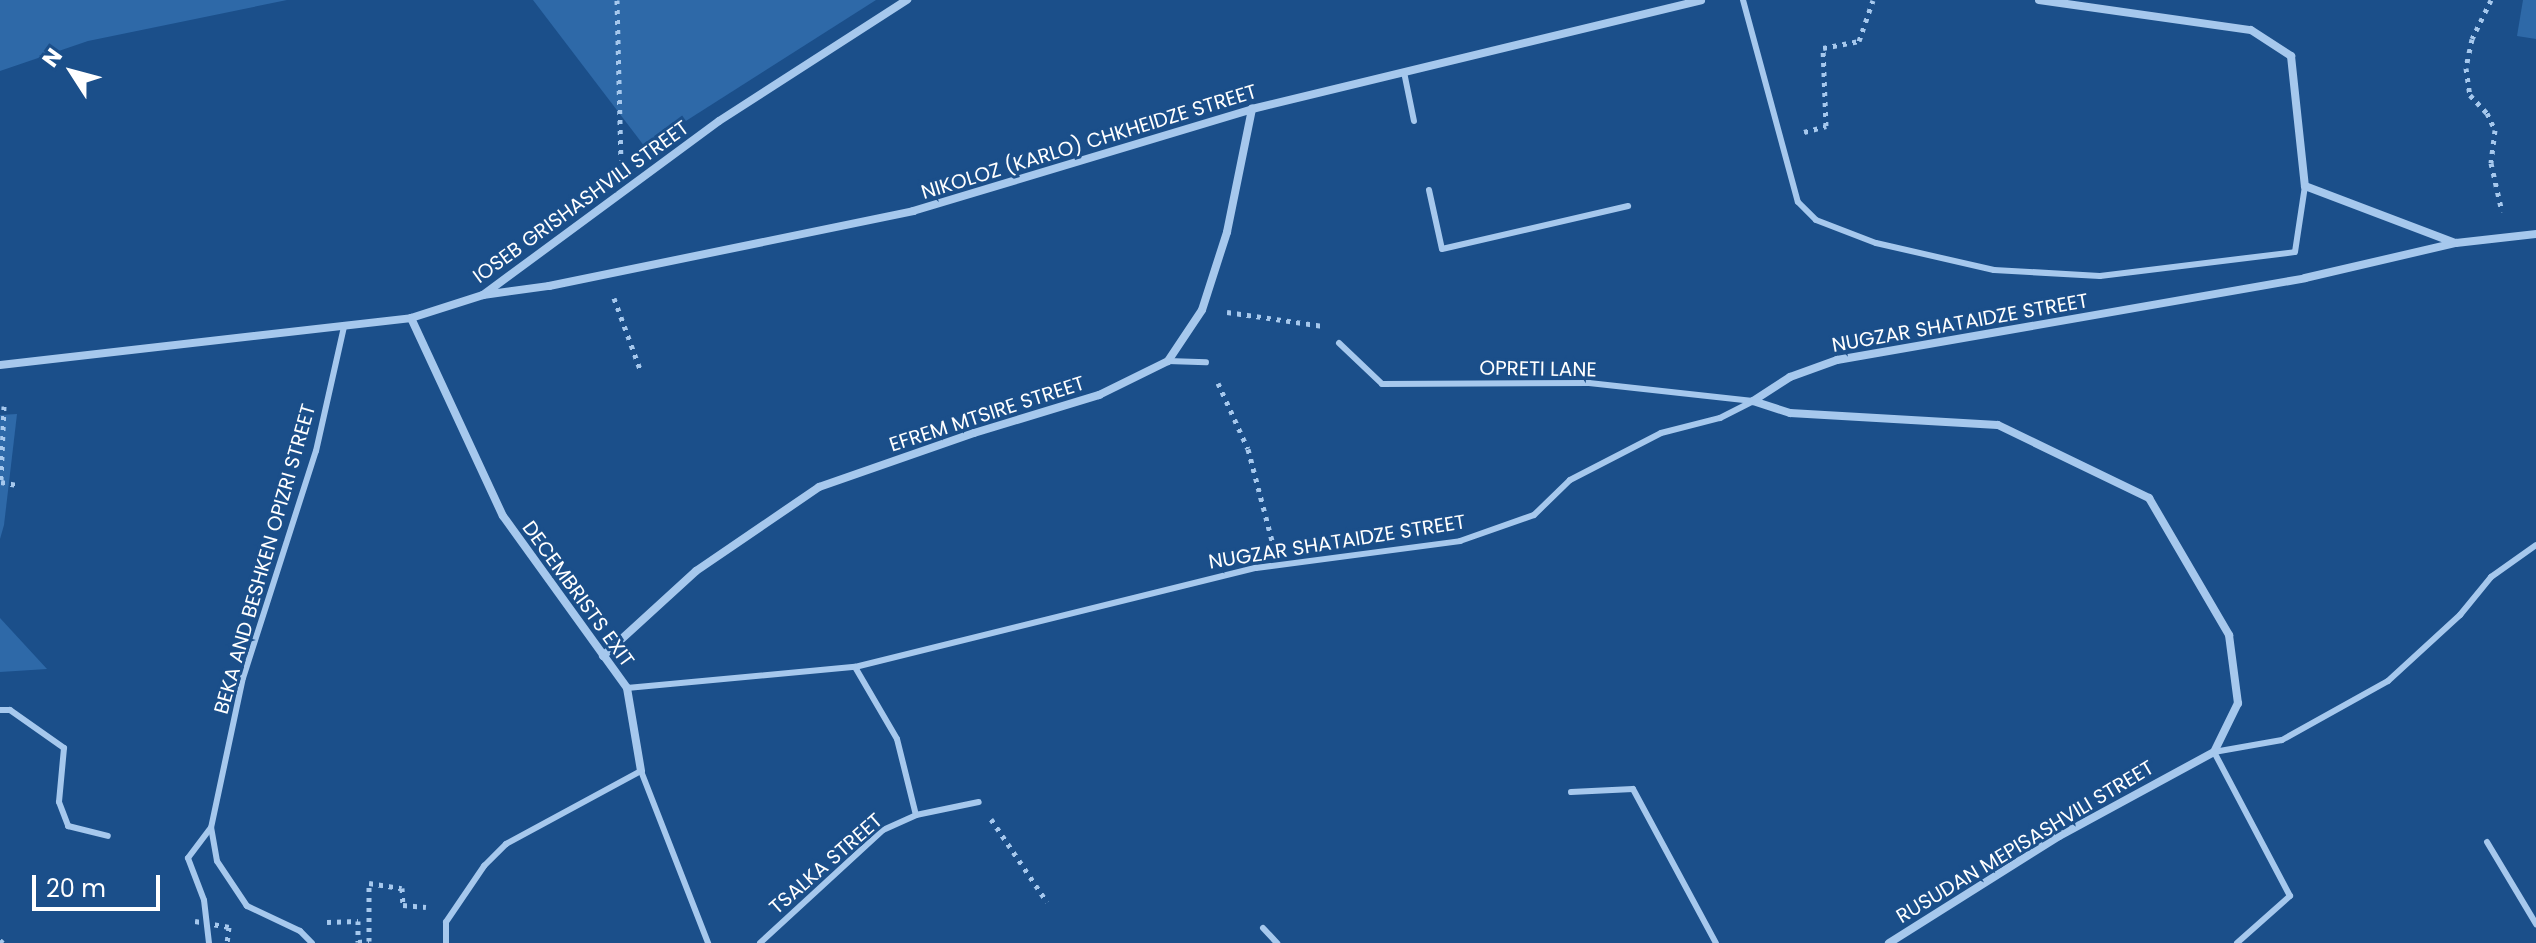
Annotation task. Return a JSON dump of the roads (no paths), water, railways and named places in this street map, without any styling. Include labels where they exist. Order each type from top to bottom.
[{"type":"street","name":"IOSEB GRISHASHVILI STREET","points":[[0,365],[411,318],[483,295],[719,121],[907,0]]},
{"type":"street","name":"NIKOLOZ (KARLO) CHKHEIDZE STREET","points":[[483,295],[549,286],[913,211],[1252,109],[1701,0]]},
{"type":"street","points":[[2039,0],[2251,30],[2291,56],[2305,186],[2456,243]]},
{"type":"street","points":[[1168,361],[1202,310],[1227,232],[1252,109]]},
{"type":"street","name":"NUGZAR SHATAIDZE STREET","points":[[1753,401],[1790,377],[1837,360],[2305,278],[2456,243],[2536,234]]},
{"type":"street","name":"DECEMBRISTS EXIT","points":[[411,318],[503,516],[627,688],[641,771]]},
{"type":"street","name":"EFREM MTSIRE STREET","points":[[603,656],[696,571],[819,487],[974,433],[1099,395],[1168,361]]},
{"type":"street","points":[[1753,401],[1790,413],[1998,425],[2149,498],[2229,635],[2238,703],[2214,752]]},
{"type":"street","name":"RUSUDAN MEPISASHVILI STREET","points":[[1889,943],[2059,836],[2214,752]]},
{"type":"lane","points":[[1743,0],[1798,202],[1816,220],[1876,243],[1994,270],[2100,276],[2295,252],[2305,186]]},
{"type":"lane","points":[[1404,72],[1414,121]]},
{"type":"lane","points":[[1429,190],[1442,249],[1628,206]]},
{"type":"lane","name":"BEKA AND BESHKEN OPIZRI STREET","points":[[312,943],[300,931],[247,906],[217,861],[211,828],[243,678],[316,451],[344,327]]},
{"type":"lane","name":"OPRETI LANE","points":[[1339,343],[1382,384],[1589,383],[1753,401]]},
{"type":"lane","points":[[1168,361],[1206,362]]},
{"type":"lane","name":"NUGZAR SHATAIDZE STREET","points":[[627,688],[855,667],[1054,615],[1278,565],[1460,541],[1534,515],[1570,480],[1661,433],[1720,418],[1753,401]]},
{"type":"lane","name":"RUSUDAN MEPISASHVILI STREET","points":[[2214,752],[2282,740],[2388,681],[2460,615],[2491,577],[2536,545]]},
{"type":"lane","points":[[855,667],[897,739],[916,815]]},
{"type":"lane","points":[[0,710],[10,710],[64,748],[59,802],[68,826],[108,836]]},
{"type":"lane","points":[[2214,752],[2290,896],[2237,943]]},
{"type":"lane","points":[[446,943],[446,922],[484,866],[506,844],[641,771]]},
{"type":"lane","name":"DECEMBRISTS EXIT","points":[[641,771],[708,943]]},
{"type":"lane","points":[[1571,792],[1633,789],[1716,943]]},
{"type":"lane","name":"TSALKA STREET","points":[[760,943],[883,830],[916,815],[979,802]]},
{"type":"lane","points":[[209,943],[204,900],[188,858],[211,828]]},
{"type":"lane","points":[[2487,842],[2536,924]]},
{"type":"lane","points":[[1263,928],[1277,943]]}]
